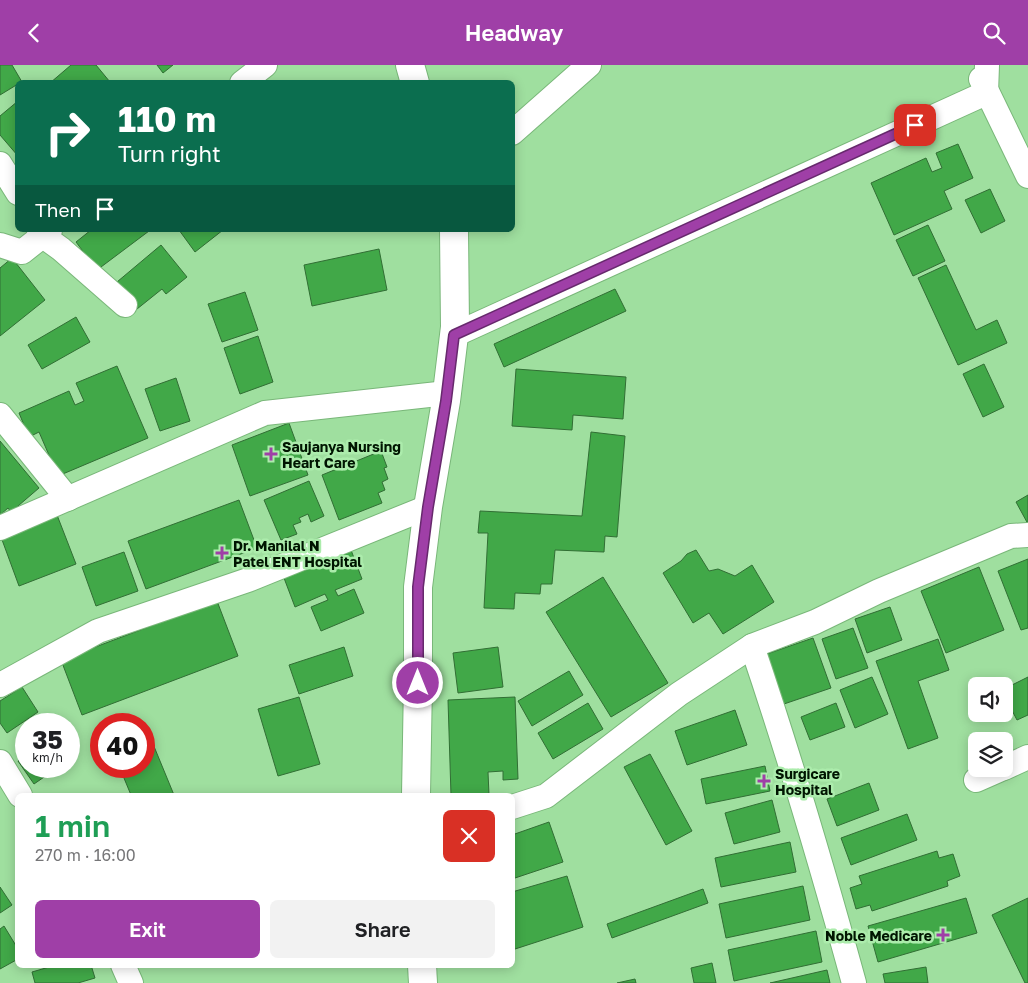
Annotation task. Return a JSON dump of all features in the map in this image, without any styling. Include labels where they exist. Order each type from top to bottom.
[{"type":"street","points":[[246,80],[265,65]]},
{"type":"street","points":[[410,65],[413,80]]},
{"type":"street","points":[[515,130],[589,65]]},
{"type":"street","points":[[975,65],[986,93],[1028,176]]},
{"type":"street","points":[[986,93],[987,65]]},
{"type":"street","points":[[454,335],[986,93]]},
{"type":"street","points":[[0,164],[15,188]]},
{"type":"street","points":[[0,245],[22,251],[44,232],[125,305]]},
{"type":"street","points":[[416,793],[418,587],[454,335],[454,232]]},
{"type":"street","points":[[0,528],[264,413],[447,393]]},
{"type":"street","points":[[0,415],[68,499]]},
{"type":"street","points":[[0,685],[98,631],[248,580],[428,507]]},
{"type":"street","points":[[515,806],[546,796],[679,694],[752,646],[815,622],[879,591],[1011,536],[1028,535]]},
{"type":"street","points":[[752,646],[790,758],[854,983]]},
{"type":"street","points":[[1013,764],[1028,757]]},
{"type":"street","points":[[0,762],[19,793]]},
{"type":"street","points":[[976,780],[983,777]]},
{"type":"street","points":[[124,968],[130,983]]},
{"type":"street","points":[[422,968],[423,983]]},
{"type":"building","points":[[0,65],[12,65],[21,80],[15,80],[15,86],[0,95]]},
{"type":"building","points":[[71,65],[96,65],[108,80],[54,80]]},
{"type":"building","points":[[157,65],[173,65],[163,73]]},
{"type":"building","points":[[15,104],[15,152],[0,135],[0,116]]},
{"type":"building","points":[[958,144],[973,178],[944,191],[952,209],[894,235],[871,183],[926,158],[932,172],[942,168],[936,153]]},
{"type":"building","points":[[990,189],[1005,221],[981,233],[965,200]]},
{"type":"building","points":[[928,225],[945,261],[913,276],[896,240]]},
{"type":"building","points":[[88,232],[148,232],[97,270],[76,242]]},
{"type":"building","points":[[180,232],[220,232],[195,252]]},
{"type":"building","points":[[161,245],[187,277],[166,294],[162,289],[132,313],[111,287]]},
{"type":"building","points":[[379,249],[387,290],[312,306],[304,265]]},
{"type":"building","points":[[12,258],[45,300],[0,336],[0,268]]},
{"type":"building","points":[[946,265],[976,330],[997,320],[1007,343],[958,365],[918,278]]},
{"type":"building","points":[[615,289],[626,311],[504,367],[494,344]]},
{"type":"building","points":[[245,292],[258,330],[222,342],[208,304]]},
{"type":"building","points":[[76,317],[90,342],[42,369],[28,345]]},
{"type":"building","points":[[258,336],[273,382],[240,394],[224,348]]},
{"type":"building","points":[[984,364],[1004,407],[983,417],[963,374]]},
{"type":"building","points":[[117,366],[148,438],[58,476],[39,432],[29,437],[19,413],[69,391],[75,405],[84,401],[76,383]]},
{"type":"building","points":[[516,369],[626,377],[623,419],[573,415],[572,430],[512,426]]},
{"type":"building","points":[[176,378],[190,421],[160,431],[145,389]]},
{"type":"building","points":[[289,423],[308,475],[250,496],[232,445]]},
{"type":"building","points":[[591,432],[625,436],[617,537],[605,536],[604,552],[555,550],[552,584],[541,584],[540,594],[515,593],[514,609],[484,608],[488,533],[478,533],[480,511],[582,516]]},
{"type":"building","points":[[0,441],[39,488],[11,512],[8,508],[0,515]]},
{"type":"building","points":[[381,451],[387,467],[384,468],[388,479],[382,482],[385,490],[378,493],[382,503],[339,520],[322,475]]},
{"type":"building","points":[[309,481],[324,516],[311,522],[308,514],[299,518],[301,522],[293,525],[297,534],[281,540],[264,500]]},
{"type":"building","points":[[1028,495],[1028,524],[1016,502]]},
{"type":"building","points":[[239,500],[257,548],[146,589],[128,541]]},
{"type":"building","points":[[57,515],[76,564],[19,586],[1,537]]},
{"type":"building","points":[[351,550],[362,579],[335,590],[338,596],[354,589],[364,613],[321,631],[311,607],[328,600],[325,594],[295,607],[284,578]]},
{"type":"building","points":[[696,550],[709,571],[718,569],[735,576],[752,565],[774,602],[723,634],[709,613],[693,623],[663,573],[681,561],[687,554]]},
{"type":"building","points":[[124,552],[138,591],[96,606],[82,567]]},
{"type":"building","points":[[1028,559],[1028,628],[1021,630],[998,571]]},
{"type":"building","points":[[979,567],[1004,630],[946,653],[921,591]]},
{"type":"building","points":[[603,577],[668,683],[611,717],[546,612]]},
{"type":"building","points":[[217,601],[238,656],[82,715],[61,660]]},
{"type":"building","points":[[890,607],[902,640],[867,653],[855,619]]},
{"type":"building","points":[[853,628],[868,668],[836,679],[822,639]]},
{"type":"building","points":[[813,638],[831,688],[781,705],[764,655]]},
{"type":"building","points":[[938,639],[949,670],[918,681],[938,738],[908,749],[876,661]]},
{"type":"building","points":[[344,647],[353,676],[299,694],[289,665]]},
{"type":"building","points":[[498,647],[503,687],[458,693],[453,653]]},
{"type":"building","points":[[569,671],[583,695],[532,726],[518,701]]},
{"type":"building","points":[[872,677],[888,714],[855,728],[840,690]]},
{"type":"building","points":[[1028,677],[1028,715],[1017,720],[1013,712],[1013,684]]},
{"type":"building","points":[[22,687],[38,712],[15,713],[15,728],[7,733],[0,723],[0,701]]},
{"type":"building","points":[[299,697],[320,764],[278,776],[258,709]]},
{"type":"building","points":[[515,697],[518,779],[503,780],[503,771],[488,772],[489,793],[451,793],[448,700]]},
{"type":"building","points":[[588,703],[603,729],[553,759],[538,733]]},
{"type":"building","points":[[836,703],[845,727],[810,740],[801,717]]},
{"type":"building","points":[[735,710],[747,745],[687,765],[675,731]]},
{"type":"building","points":[[155,749],[173,793],[130,793],[124,778],[155,778]]},
{"type":"building","points":[[650,754],[692,831],[666,845],[624,767]]},
{"type":"building","points":[[765,766],[770,791],[706,804],[701,779]]},
{"type":"building","points":[[30,778],[43,778],[34,784]]},
{"type":"building","points":[[869,783],[879,810],[837,826],[827,799]]},
{"type":"building","points":[[772,800],[780,832],[734,844],[725,813]]},
{"type":"building","points":[[907,814],[917,840],[851,865],[841,838]]},
{"type":"building","points":[[549,822],[563,862],[515,878],[515,834]]},
{"type":"building","points":[[790,842],[796,872],[721,887],[715,858]]},
{"type":"building","points":[[937,851],[939,858],[953,854],[960,876],[947,881],[948,886],[872,911],[870,905],[856,909],[850,888],[862,884],[859,876]]},
{"type":"building","points":[[567,876],[583,927],[515,949],[515,891]]},
{"type":"building","points":[[803,886],[810,920],[726,938],[719,904]]},
{"type":"building","points":[[0,887],[12,905],[0,913]]},
{"type":"building","points":[[703,889],[708,903],[612,938],[607,924]]},
{"type":"building","points":[[966,898],[977,933],[878,962],[868,926]]},
{"type":"building","points":[[1028,898],[1028,983],[1025,983],[992,915]]},
{"type":"building","points":[[4,926],[15,944],[15,961],[0,969],[0,929]]},
{"type":"building","points":[[816,931],[822,962],[734,981],[728,950]]},
{"type":"building","points":[[712,963],[716,983],[694,983],[691,968]]},
{"type":"building","points":[[926,967],[928,983],[885,983],[883,974]]},
{"type":"building","points":[[46,968],[92,968],[95,978],[78,983],[35,983],[32,972]]},
{"type":"building","points":[[827,970],[830,983],[770,983]]},
{"type":"building","points":[[635,979],[636,983],[617,983]]},
{"type":"place","name":"Saujanya Nursing Heart Care","points":[[271,454]]},
{"type":"place","name":"Dr. Manilal N Patel ENT Hospital","points":[[222,553]]},
{"type":"place","name":"Surgicare Hospital","points":[[764,781]]},
{"type":"place","name":"Noble Medicare","points":[[943,935]]},
{"type":"route","points":[[418,683],[418,587],[454,335],[915,125]]}]
